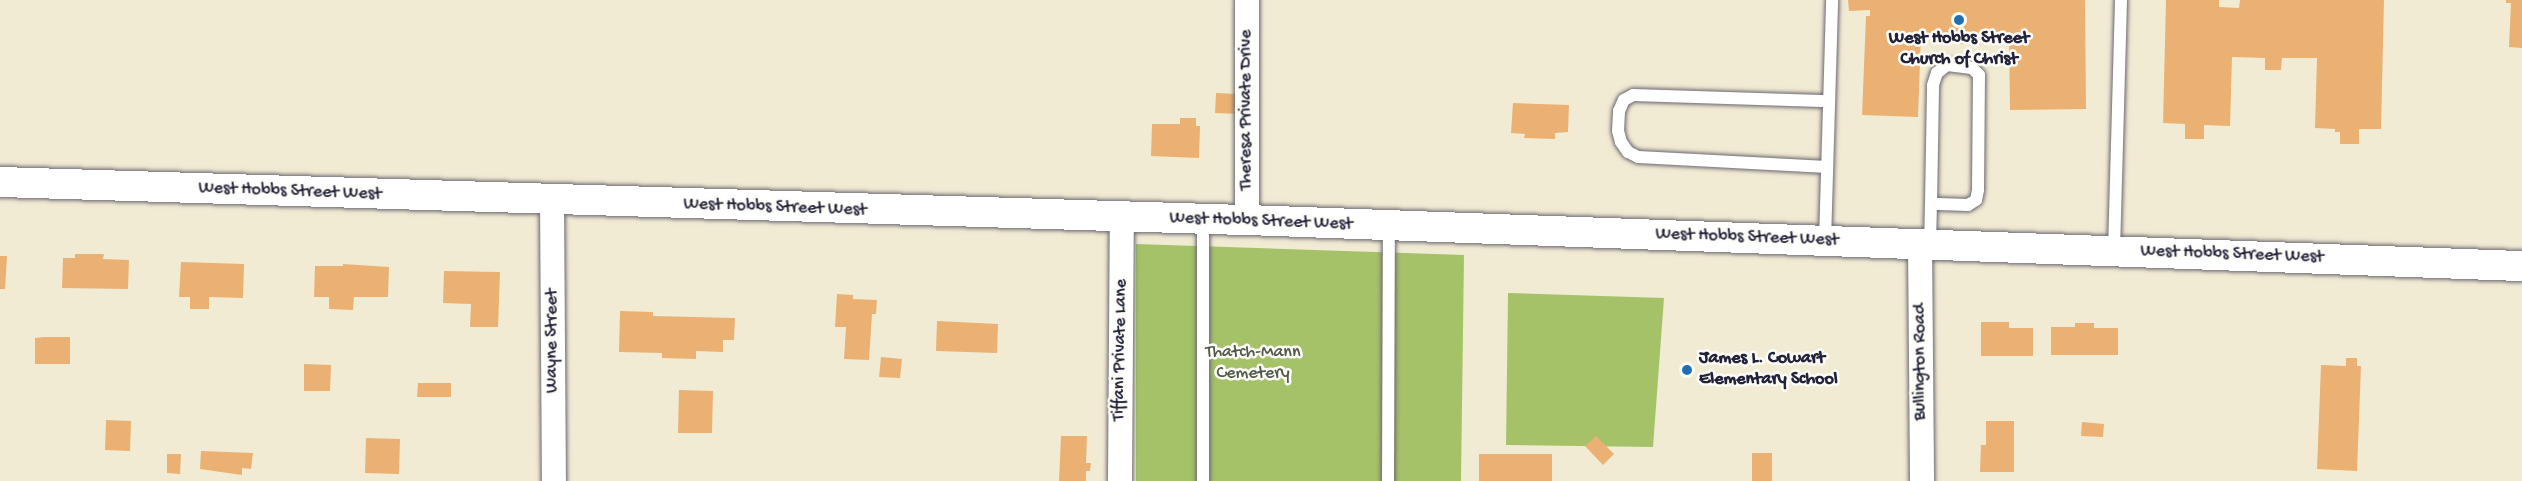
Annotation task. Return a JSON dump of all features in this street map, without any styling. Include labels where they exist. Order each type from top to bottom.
[{"type":"street","name":"Theresa Private Drive","points":[[1247,0],[1247,220]]},
{"type":"street","name":"West Hobbs Street West","points":[[0,182],[552,201],[1247,220],[1389,227],[2522,266]]},
{"type":"street","name":"Wayne Street","points":[[552,201],[554,481]]},
{"type":"street","name":"Tiffani Private Lane","points":[[1120,481],[1122,218]]},
{"type":"street","name":"Bullington Road","points":[[1922,481],[1925,244]]},
{"type":"lane","points":[[1825,241],[1832,0]]},
{"type":"lane","points":[[2114,251],[2121,0]]},
{"type":"lane","points":[[1925,244],[1931,204],[1933,85],[1937,73],[1947,66],[1972,68],[1979,75],[1976,200],[1968,205],[1931,204]]},
{"type":"lane","points":[[1827,167],[1638,157],[1628,152],[1621,142],[1618,131],[1619,111],[1624,100],[1634,95],[1829,101]]},
{"type":"lane","points":[[1203,220],[1203,481]]},
{"type":"lane","points":[[1388,481],[1389,227]]},
{"type":"green space","name":"Thatch-Mann Cemetery","points":[[1136,244],[1464,255],[1461,481],[1136,481]]},
{"type":"green space","points":[[1508,293],[1664,298],[1653,447],[1506,445]]},
{"type":"building","points":[[1848,0],[2085,0],[2086,109],[2010,110],[2009,37],[1981,37],[1980,45],[1950,43],[1950,36],[1921,35],[1918,117],[1862,115],[1866,16],[1870,16],[1870,10],[1849,11]]},
{"type":"building","points":[[2166,0],[2219,0],[2219,7],[2239,8],[2240,0],[2384,0],[2381,129],[2359,129],[2359,144],[2340,144],[2340,132],[2335,132],[2335,129],[2315,128],[2317,58],[2282,58],[2281,70],[2265,70],[2265,58],[2232,57],[2230,126],[2204,125],[2204,139],[2185,139],[2185,124],[2163,123]]},
{"type":"building","points":[[2506,0],[2522,0],[2522,48],[2509,47],[2511,3],[2506,3]]},
{"type":"building","points":[[1216,93],[1238,94],[1238,114],[1215,113]]},
{"type":"building","points":[[1513,103],[1569,105],[1568,132],[1555,133],[1555,139],[1524,138],[1525,134],[1511,133]]},
{"type":"building","points":[[1180,118],[1196,118],[1196,126],[1200,126],[1199,158],[1151,156],[1152,124],[1180,124]]},
{"type":"building","points":[[75,254],[104,254],[103,259],[129,260],[128,289],[62,288],[63,258],[75,258]]},
{"type":"building","points":[[0,256],[7,256],[5,289],[0,289]]},
{"type":"building","points":[[181,262],[244,264],[243,298],[209,297],[209,309],[190,309],[190,297],[179,297]]},
{"type":"building","points":[[343,264],[389,267],[388,297],[354,297],[353,310],[329,309],[329,297],[314,297],[315,266],[343,266]]},
{"type":"building","points":[[444,271],[500,272],[498,327],[470,327],[471,304],[443,303]]},
{"type":"building","points":[[837,294],[853,295],[853,299],[877,300],[876,314],[872,314],[869,360],[844,359],[846,327],[835,327]]},
{"type":"building","points":[[620,311],[653,312],[653,316],[735,318],[734,340],[723,340],[723,352],[696,351],[696,359],[662,358],[662,353],[619,352]]},
{"type":"building","points":[[937,321],[998,324],[997,353],[936,351]]},
{"type":"building","points":[[1981,322],[2009,322],[2009,328],[2033,328],[2033,356],[1981,356]]},
{"type":"building","points":[[2075,323],[2094,323],[2094,328],[2118,328],[2118,355],[2051,355],[2051,327],[2075,327]]},
{"type":"building","points":[[70,337],[70,364],[35,364],[35,338]]},
{"type":"building","points":[[881,357],[902,359],[900,378],[879,377]]},
{"type":"building","points":[[2346,358],[2357,358],[2357,366],[2361,366],[2357,471],[2317,469],[2321,365],[2346,366]]},
{"type":"building","points":[[304,364],[331,365],[330,391],[304,391]]},
{"type":"building","points":[[418,383],[451,383],[451,397],[417,397]]},
{"type":"building","points":[[679,390],[713,391],[712,433],[678,433]]},
{"type":"building","points":[[106,420],[131,421],[130,451],[105,450]]},
{"type":"building","points":[[1986,421],[2014,421],[2014,472],[1980,472],[1981,445],[1986,445]]},
{"type":"building","points":[[2082,422],[2104,424],[2103,437],[2081,436]]},
{"type":"building","points":[[1061,436],[1087,436],[1086,463],[1091,463],[1090,471],[1086,471],[1086,481],[1059,481]]},
{"type":"building","points":[[1596,436],[1614,454],[1603,465],[1585,446]]},
{"type":"building","points":[[366,438],[400,439],[399,474],[365,473]]},
{"type":"building","points":[[201,451],[253,453],[251,469],[242,468],[242,475],[200,469]]},
{"type":"building","points":[[1752,453],[1772,453],[1772,481],[1752,481]]},
{"type":"building","points":[[167,454],[181,454],[180,474],[167,473]]},
{"type":"building","points":[[1479,454],[1552,454],[1552,481],[1479,481]]},
{"type":"place","name":"West Hobbs Street Church of Christ","points":[[1959,20]]},
{"type":"place","name":"James L. Cowart Elementary School","points":[[1687,370]]}]
